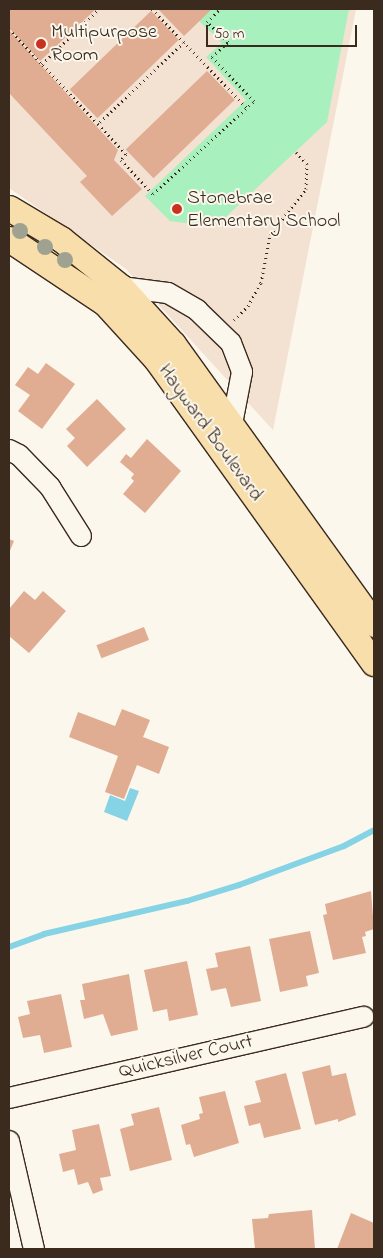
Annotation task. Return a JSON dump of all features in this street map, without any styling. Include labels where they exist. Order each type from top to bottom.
[{"type":"main road","name":"Hayward Boulevard","points":[[9,208],[61,239],[121,287],[173,344],[374,624]]},
{"type":"main road","name":"Hayward Boulevard","points":[[9,240],[105,303],[156,359],[374,663]]},
{"type":"street","points":[[121,287],[168,293],[197,310],[231,343],[242,372],[232,424]]},
{"type":"street","points":[[9,450],[19,455],[50,487],[81,536]]},
{"type":"street","name":"Quicksilver Court","points":[[9,1098],[364,1016]]},
{"type":"street","points":[[9,1140],[34,1249]]},
{"type":"path","points":[[42,64],[99,9]]},
{"type":"path","points":[[152,9],[247,108]]},
{"type":"path","points":[[9,29],[126,154],[121,160],[153,194],[254,102],[212,57],[228,42],[207,22],[220,9]]},
{"type":"path","points":[[98,124],[184,42]]},
{"type":"path","points":[[221,333],[248,306],[261,283],[270,235],[306,190],[306,164],[296,152]]},
{"type":"shaded area","name":"Stonebrae Elementary School","points":[[9,9],[356,9],[273,430],[126,269],[9,188]]},
{"type":"green space","points":[[210,9],[349,9],[327,122],[215,227],[170,221],[145,196],[246,100],[206,57],[222,43],[199,21]]},
{"type":"water","points":[[130,788],[139,791],[127,821],[104,812],[110,795],[125,801]]},
{"type":"building","name":"Multipurpose Room","points":[[9,9],[96,9],[40,61],[9,28]]},
{"type":"building","points":[[158,9],[212,9],[184,36]]},
{"type":"building","points":[[151,11],[179,40],[98,118],[70,89]]},
{"type":"building","points":[[9,30],[118,150],[114,160],[142,189],[112,216],[80,182],[87,176],[9,93]]},
{"type":"building","points":[[207,71],[235,100],[154,178],[126,149]]},
{"type":"building","points":[[46,363],[75,384],[42,429],[18,411],[30,395],[15,385],[28,367],[38,374]]},
{"type":"building","points":[[97,399],[126,429],[87,467],[67,446],[75,438],[66,429]]},
{"type":"building","points":[[147,439],[181,471],[145,513],[123,494],[134,481],[131,478],[134,474],[120,462],[126,454],[131,458]]},
{"type":"building","points":[[9,539],[14,541],[9,553]]},
{"type":"building","points":[[24,591],[35,600],[43,591],[66,611],[29,653],[9,636],[9,609]]},
{"type":"building","points":[[144,627],[149,640],[101,658],[96,645]]},
{"type":"building","points":[[122,709],[150,720],[143,737],[169,747],[159,774],[137,765],[124,799],[105,792],[118,756],[69,737],[78,712],[115,726]]},
{"type":"building","points":[[371,891],[374,929],[365,932],[366,936],[362,937],[366,953],[333,960],[323,915],[327,914],[325,904]]},
{"type":"building","points":[[310,931],[319,973],[306,976],[308,986],[280,992],[269,939]]},
{"type":"building","points":[[250,946],[261,1001],[231,1007],[226,988],[211,991],[206,969],[218,967],[215,953]]},
{"type":"building","points":[[187,961],[198,1015],[169,1021],[167,1009],[153,1012],[144,970]]},
{"type":"building","points":[[129,974],[138,1030],[111,1036],[103,1014],[84,1019],[80,1000],[85,1000],[82,984]]},
{"type":"building","points":[[61,994],[72,1047],[44,1053],[40,1035],[23,1038],[18,1017],[30,1014],[27,1001]]},
{"type":"building","points":[[330,1065],[332,1076],[346,1073],[356,1115],[338,1122],[338,1119],[315,1125],[302,1072]]},
{"type":"building","points":[[286,1073],[301,1129],[264,1138],[260,1123],[249,1126],[244,1106],[261,1102],[255,1081]]},
{"type":"building","points":[[225,1091],[239,1143],[194,1157],[190,1144],[186,1145],[181,1125],[200,1119],[199,1114],[203,1113],[199,1097]]},
{"type":"building","points":[[159,1107],[172,1160],[130,1171],[120,1129],[134,1125],[131,1114]]},
{"type":"building","points":[[99,1124],[111,1176],[100,1178],[103,1190],[93,1194],[88,1182],[78,1185],[74,1169],[63,1172],[59,1154],[76,1150],[72,1130]]},
{"type":"building","points":[[312,1210],[315,1249],[255,1249],[252,1219],[268,1218],[269,1214]]},
{"type":"building","points":[[351,1213],[374,1223],[374,1249],[337,1249]]},
{"type":"waterway","points":[[9,947],[44,934],[187,901],[239,885],[344,846],[374,830]]},
{"type":"place","name":"Multipurpose Room","points":[[41,44]]},
{"type":"place","name":"Stonebrae Elementary School","points":[[177,209]]}]
